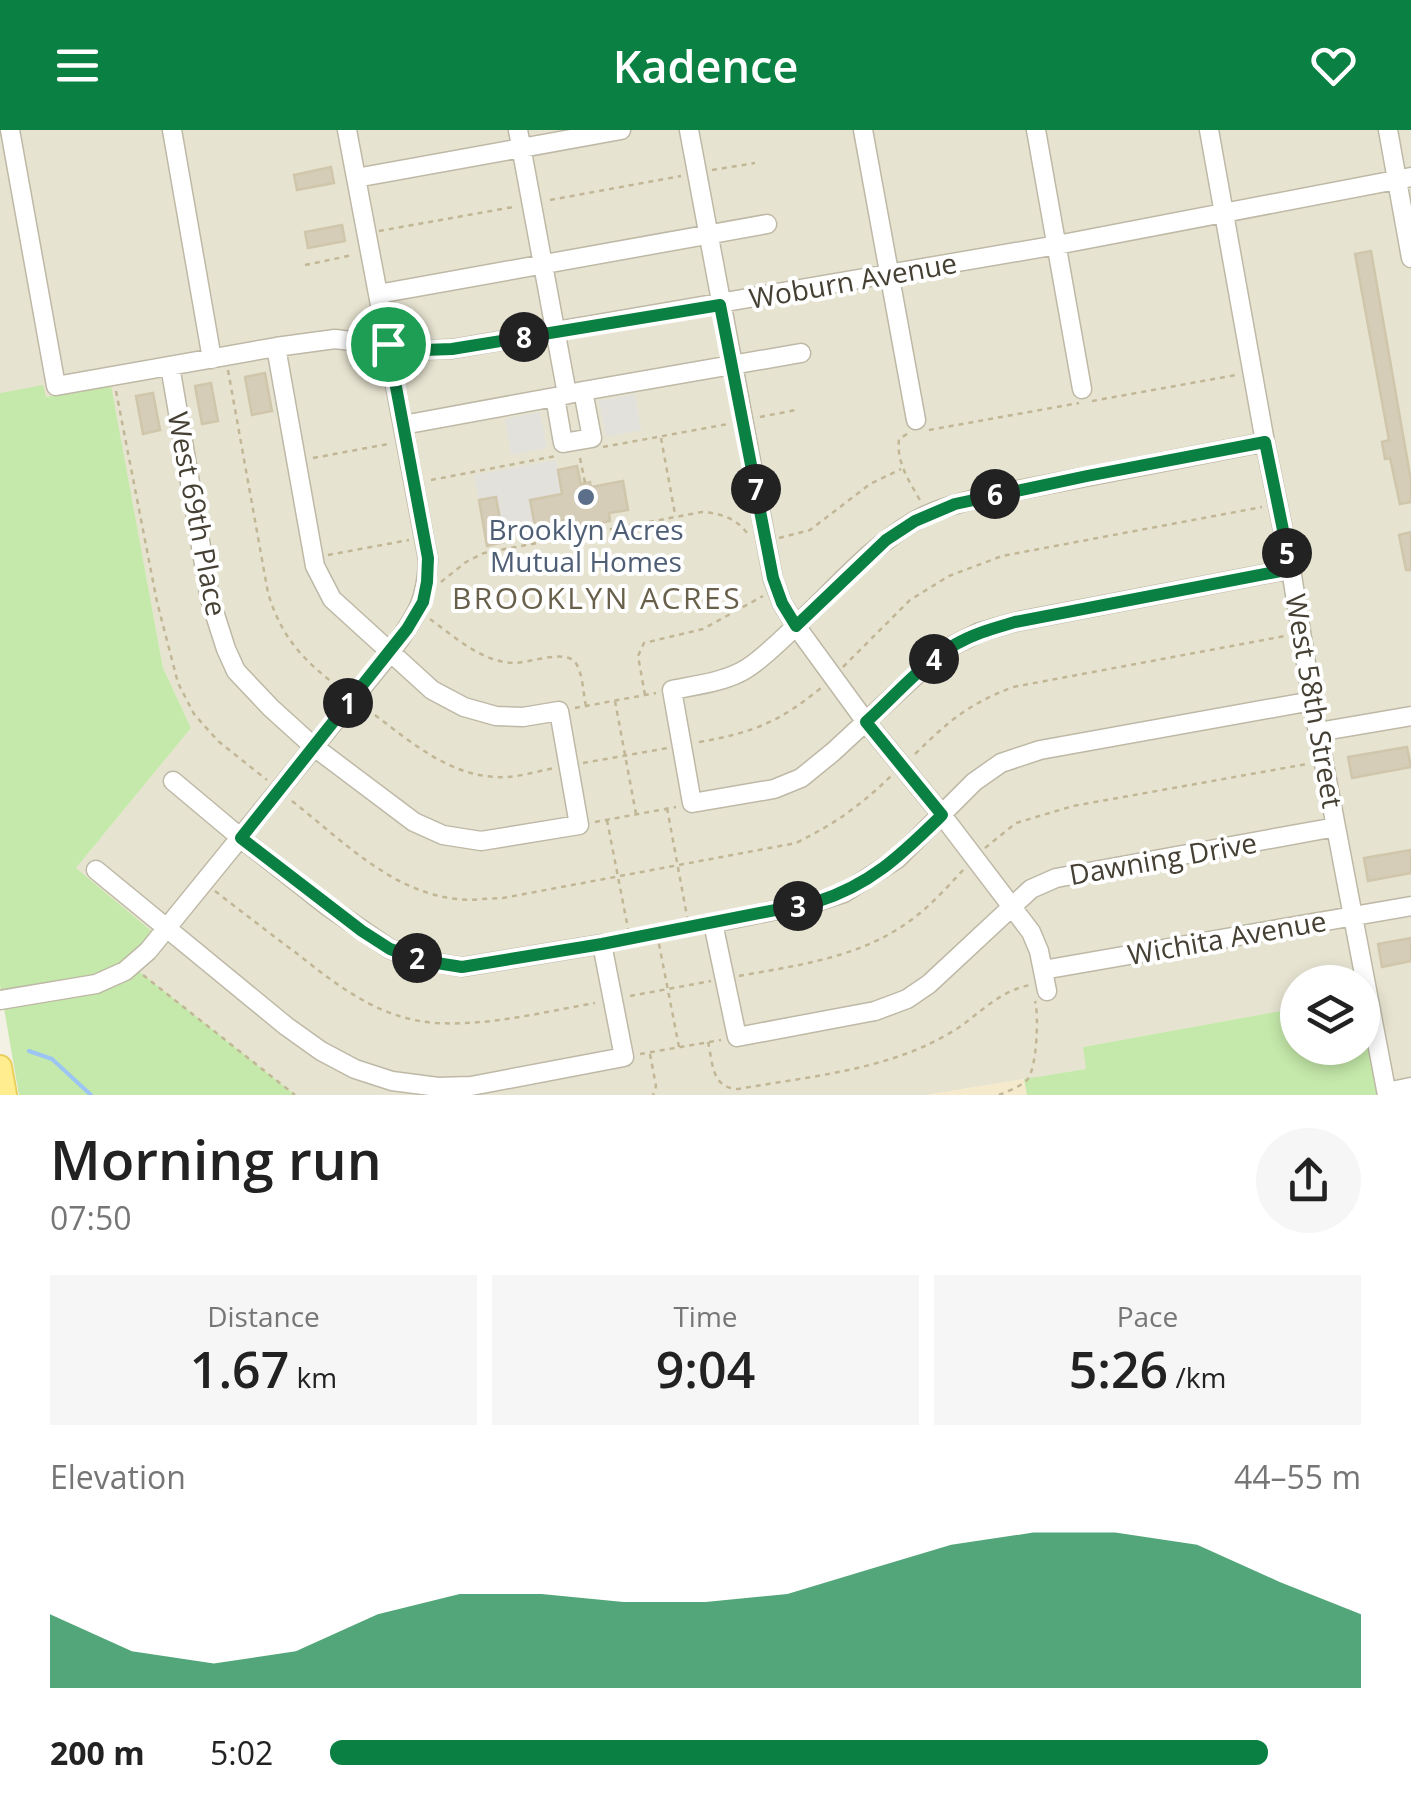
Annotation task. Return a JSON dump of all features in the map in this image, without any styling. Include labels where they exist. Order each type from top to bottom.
[{"type":"main road","points":[[0,1067],[5,1095]]},
{"type":"street","name":"Woburn Avenue","points":[[10,130],[56,386],[170,366],[220,364],[276,347],[335,339],[424,350],[452,349],[890,275],[1404,178]]},
{"type":"street","points":[[172,130],[220,364]]},
{"type":"street","points":[[0,1000],[96,984],[124,971],[148,950],[390,652],[423,602],[428,558],[347,130]]},
{"type":"street","points":[[356,178],[520,139],[621,130]]},
{"type":"street","points":[[689,130],[773,578],[782,603],[866,722],[1031,932],[1040,951],[1047,991]]},
{"type":"street","points":[[862,130],[916,420]]},
{"type":"street","points":[[1036,130],[1082,389]]},
{"type":"street","name":"West 58th Street","points":[[1209,130],[1387,1093]]},
{"type":"street","points":[[1388,130],[1404,178],[1411,258]]},
{"type":"street","points":[[520,139],[568,394]]},
{"type":"street","points":[[378,294],[767,224]]},
{"type":"street","points":[[276,347],[315,566],[332,599],[432,690],[464,707],[496,716],[559,712],[579,826]]},
{"type":"street","points":[[402,425],[802,353]]},
{"type":"street","name":"West 69th Place","points":[[170,366],[210,599],[236,671],[313,746],[414,822],[443,835],[481,841],[579,826]]},
{"type":"street","points":[[1265,442],[992,495],[955,504],[915,521],[886,540],[746,669],[716,681],[672,690],[692,804],[774,789],[800,778],[928,664],[980,632],[1291,569]]},
{"type":"street","points":[[738,1037],[713,922],[844,894],[897,859],[974,782],[1008,760],[1040,750],[1312,701]]},
{"type":"street","points":[[1318,732],[1411,716]]},
{"type":"street","points":[[96,870],[286,1026],[356,1069],[392,1081],[438,1088],[471,1086],[624,1057],[602,944],[462,967],[424,961],[390,949],[241,838],[173,780]]},
{"type":"street","name":"Dawning Drive","points":[[738,1037],[874,1010],[907,999],[929,984],[1031,888],[1056,878],[1336,827]]},
{"type":"street","name":"Wichita Avenue","points":[[1043,970],[1411,906]]},
{"type":"street","points":[[1387,1093],[1411,1088]]},
{"type":"path","points":[[710,171],[756,162]]},
{"type":"path","points":[[550,200],[686,175]]},
{"type":"path","points":[[378,232],[513,207]]},
{"type":"path","points":[[305,264],[357,254]]},
{"type":"path","points":[[220,364],[276,619],[311,666],[342,690]]},
{"type":"path","points":[[928,515],[902,468],[898,444],[906,434],[1238,375]]},
{"type":"path","points":[[116,388],[161,619],[178,684],[194,714],[218,741],[268,781]]},
{"type":"path","points":[[756,418],[796,410]]},
{"type":"path","points":[[660,436],[675,516]]},
{"type":"path","points":[[296,460],[392,443]]},
{"type":"path","points":[[579,452],[585,483]]},
{"type":"path","points":[[779,538],[810,530],[870,484],[902,468]]},
{"type":"path","points":[[842,668],[910,600],[949,576],[984,562],[1262,507]]},
{"type":"path","points":[[438,584],[484,553],[702,512],[728,517],[740,524],[754,542]]},
{"type":"path","points":[[314,558],[410,540]]},
{"type":"path","points":[[645,695],[638,656],[644,643],[703,629],[764,596]]},
{"type":"path","points":[[429,618],[475,651],[494,659],[513,662],[571,658],[578,665],[586,706]]},
{"type":"path","points":[[912,757],[951,719],[979,700],[1013,687],[1301,632]]},
{"type":"path","points":[[362,705],[428,754],[466,773],[506,777],[733,736],[776,722],[824,686]]},
{"type":"path","points":[[559,712],[672,690]]},
{"type":"path","points":[[615,701],[636,814]]},
{"type":"path","points":[[984,849],[1016,823],[1058,810],[1324,761]]},
{"type":"path","points":[[288,798],[392,878],[423,892],[458,899],[504,898],[796,843],[862,805],[893,774]]},
{"type":"path","points":[[579,826],[692,804]]},
{"type":"path","points":[[667,808],[688,927]]},
{"type":"path","points":[[607,820],[630,939]]},
{"type":"path","points":[[214,890],[343,990],[372,1007],[433,1023],[470,1023],[613,1000],[855,952],[893,933],[922,912],[965,868]]},
{"type":"path","points":[[602,944],[713,922]]},
{"type":"path","points":[[657,934],[679,1047]]},
{"type":"path","points":[[141,974],[295,1095]]},
{"type":"path","points":[[708,1042],[722,1086],[738,1089],[904,1055],[961,1026],[1000,995],[1031,984],[1038,1016],[1032,1073],[1025,1082],[999,1095]]},
{"type":"path","points":[[624,1057],[738,1037]]},
{"type":"path","points":[[650,1052],[656,1086],[653,1095]]},
{"type":"shaded area","points":[[0,130],[1411,130],[1411,1095],[1396,1095],[1380,1005],[1380,965],[1280,965],[1280,1011],[1083,1047],[1087,1069],[926,1095],[295,1095],[125,960],[154,933],[76,868],[191,728],[163,668],[111,386],[45,397],[42,386],[0,393]]},
{"type":"shaded area","points":[[635,394],[641,430],[606,437],[599,401]]},
{"type":"shaded area","points":[[540,412],[547,448],[511,455],[505,419]]},
{"type":"shaded area","points":[[556,460],[562,494],[535,526],[502,531],[496,497],[479,500],[474,475]]},
{"type":"shaded area","points":[[1024,1079],[1027,1095],[926,1095]]},
{"type":"green space","points":[[43,385],[46,397],[111,385],[163,668],[191,728],[76,868],[154,933],[126,961],[295,1095],[19,1095],[0,985],[0,393]]},
{"type":"green space","points":[[1280,1011],[1280,1065],[1375,1065],[1380,1095],[1027,1095],[1024,1079],[1086,1069],[1083,1047]]},
{"type":"building","points":[[331,167],[334,183],[297,190],[294,175]]},
{"type":"building","points":[[342,225],[345,241],[308,248],[305,232]]},
{"type":"building","points":[[1371,251],[1411,481],[1411,502],[1400,504],[1390,458],[1385,459],[1382,442],[1389,440],[1355,254]]},
{"type":"building","points":[[265,373],[272,411],[252,415],[245,377]]},
{"type":"building","points":[[211,383],[218,421],[202,424],[195,386]]},
{"type":"building","points":[[153,393],[160,430],[143,434],[136,396]]},
{"type":"building","name":"Brooklyn Acres Mutual Homes","points":[[577,466],[581,484],[590,482],[591,487],[623,481],[628,510],[609,513],[610,521],[572,528],[571,519],[535,526],[530,500],[562,494],[558,470]]},
{"type":"building","points":[[496,497],[504,542],[487,546],[479,500]]},
{"type":"building","points":[[1411,532],[1411,570],[1406,570],[1399,535]]},
{"type":"building","points":[[1407,747],[1411,767],[1352,778],[1348,757]]},
{"type":"building","points":[[1411,850],[1411,873],[1368,881],[1364,858]]},
{"type":"building","points":[[1411,938],[1411,961],[1382,967],[1378,944]]},
{"type":"waterway","points":[[29,1051],[52,1059],[91,1095]]},
{"type":"place","name":"Brooklyn Acres Mutual Homes","points":[[586,497]]},
{"type":"district","name":"BROOKLYN ACRES","points":[[597,599]]},
{"type":"route","points":[[720,305],[773,578],[796,626],[886,540],[915,521],[955,504],[1265,442],[1291,569],[1015,622],[954,645],[866,722],[942,815],[897,859],[844,894],[630,939],[462,967],[424,961],[390,949],[362,931],[241,838],[390,652],[423,602],[428,558],[388,344],[424,350],[452,349],[720,305]]}]
